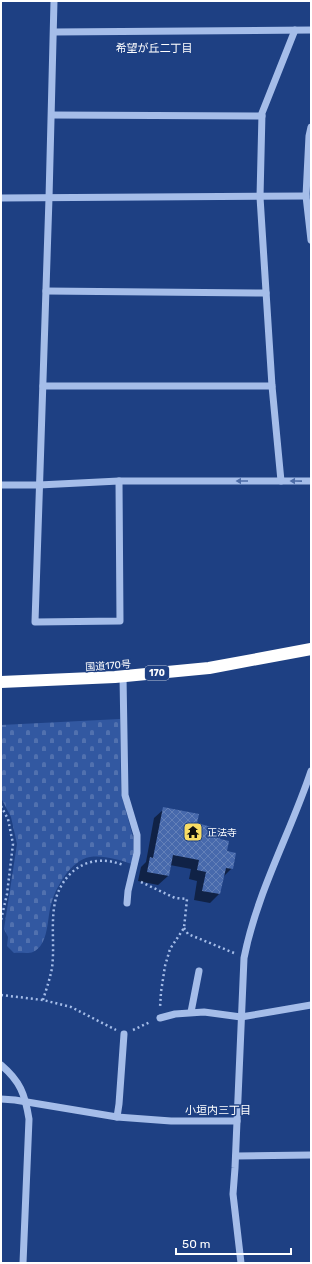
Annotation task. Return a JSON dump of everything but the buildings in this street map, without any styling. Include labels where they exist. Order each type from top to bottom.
[{"type":"highway","name":"国道170号","points":[[1,682],[123,676],[209,668],[311,649]]},
{"type":"street","points":[[54,1],[50,198],[35,622],[120,621],[119,481]]},
{"type":"street","points":[[281,481],[272,386],[260,197],[262,113],[295,30]]},
{"type":"street","points":[[54,32],[311,30]]},
{"type":"street","points":[[52,115],[262,116]]},
{"type":"street","points":[[311,127],[308,136],[306,196],[311,240]]},
{"type":"street","points":[[1,198],[306,196]]},
{"type":"street","points":[[46,292],[266,293]]},
{"type":"street","points":[[43,386],[272,386]]},
{"type":"street","points":[[1,485],[39,485],[119,481],[311,481]]},
{"type":"street","points":[[123,676],[125,795],[137,835],[137,853],[127,903]]},
{"type":"street","points":[[241,1263],[233,1194],[236,1156],[244,958],[249,934],[259,904],[311,771]]},
{"type":"street","points":[[191,1012],[199,971]]},
{"type":"street","points":[[160,1018],[191,1012],[204,1012],[241,1017],[311,1005]]},
{"type":"street","points":[[117,1116],[124,1034]]},
{"type":"street","points":[[1,1065],[21,1088],[26,1102],[28,1118],[23,1263]]},
{"type":"street","points":[[1,1099],[117,1116],[171,1121],[237,1121]]},
{"type":"street","points":[[236,1156],[311,1155]]},
{"type":"path","points":[[1,806],[8,818],[13,844],[7,894],[1,920]]},
{"type":"path","points":[[1,995],[43,1000],[71,1006],[124,1034],[160,1018],[161,992],[165,966],[170,949],[184,928],[187,899],[175,898],[152,888],[120,864],[105,861],[89,861],[78,867],[65,880],[56,898],[52,968],[43,1000]]},
{"type":"path","points":[[184,928],[188,934],[244,958]]},
{"type":"green space","points":[[120,719],[121,792],[133,837],[134,857],[132,864],[111,858],[101,857],[90,857],[76,863],[60,883],[53,898],[45,937],[42,944],[33,952],[14,953],[7,946],[8,937],[4,929],[17,844],[11,817],[1,798],[1,725]]},
{"type":"place","name":"正法寺","points":[[193,832]]},
{"type":"district","name":"希望が丘二丁目","points":[[154,48]]},
{"type":"district","name":"小垣内三丁目","points":[[218,1110]]}]
